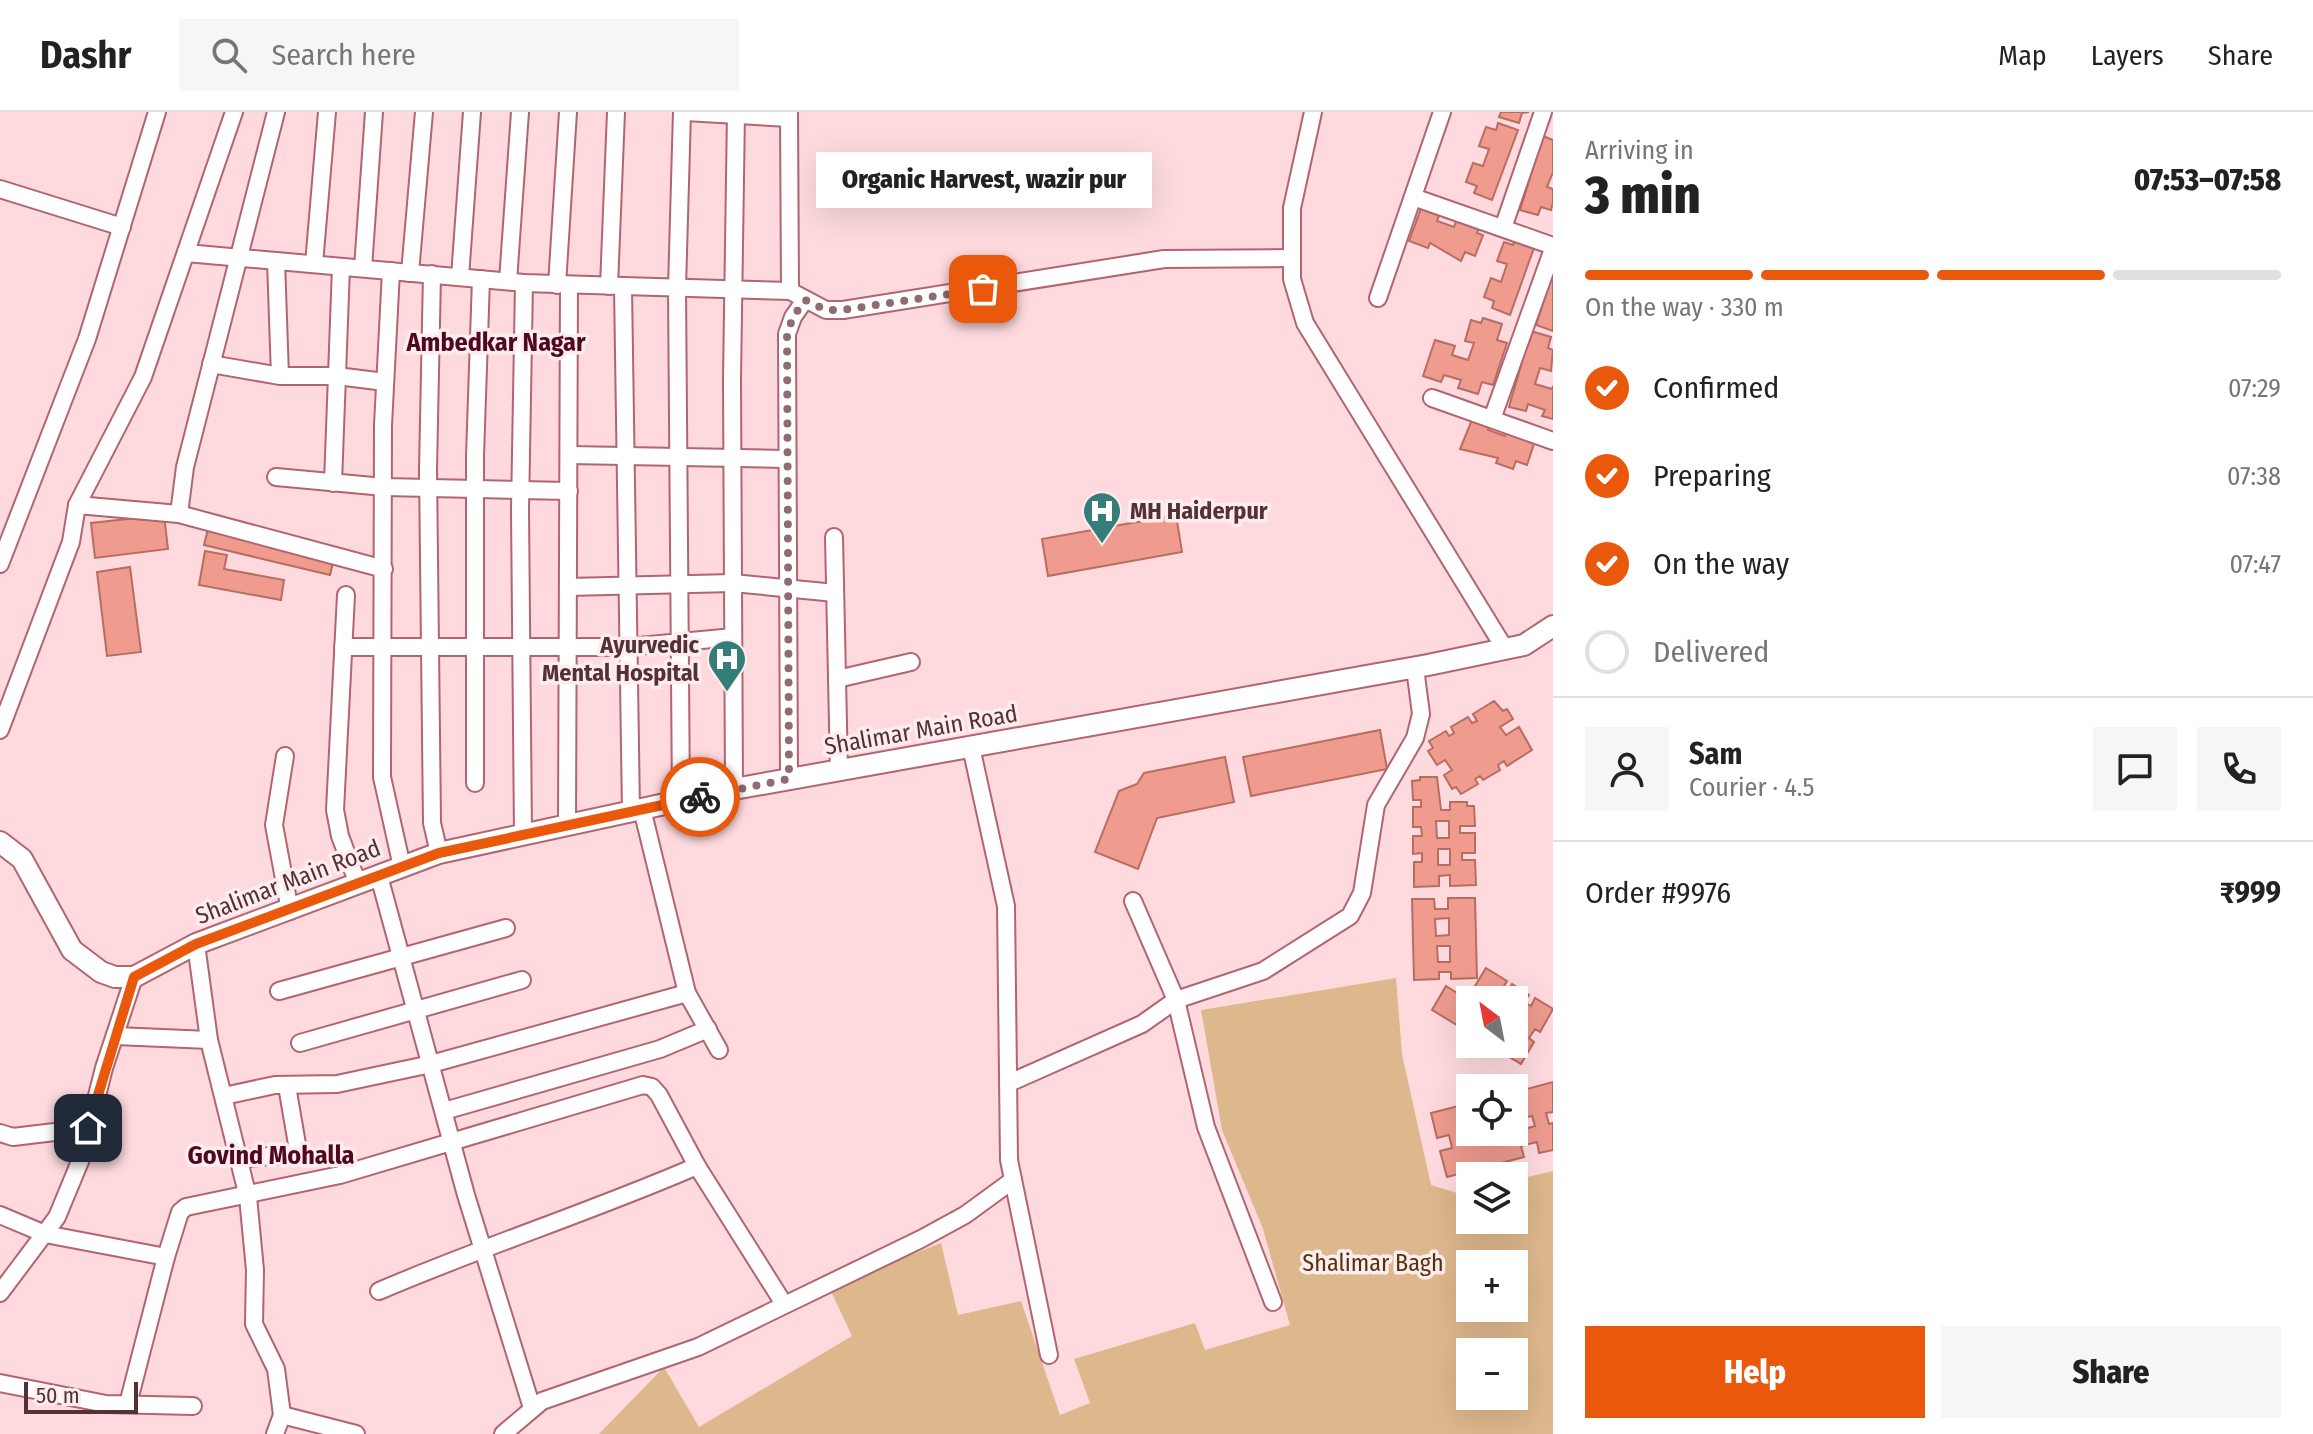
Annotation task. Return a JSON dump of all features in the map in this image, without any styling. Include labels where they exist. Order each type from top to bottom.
[{"type":"street","points":[[0,564],[87,339],[157,112]]},
{"type":"street","points":[[0,730],[71,542],[77,505],[143,377],[234,112]]},
{"type":"street","points":[[179,514],[185,467],[276,112]]},
{"type":"street","points":[[314,264],[327,112]]},
{"type":"street","points":[[363,268],[374,112]]},
{"type":"street","points":[[410,273],[424,112]]},
{"type":"street","points":[[460,277],[472,112]]},
{"type":"street","points":[[520,112],[516,282],[523,835]]},
{"type":"street","points":[[567,825],[569,455],[563,285],[568,112]]},
{"type":"street","points":[[616,112],[616,286],[626,456],[627,585],[636,811],[687,993],[719,1050]]},
{"type":"street","points":[[681,801],[677,288],[684,112],[789,115],[790,291]]},
{"type":"street","points":[[1313,112],[1292,208],[1292,279],[1305,323],[1505,649]]},
{"type":"street","points":[[1378,298],[1442,112]]},
{"type":"street","points":[[1503,228],[1543,112]]},
{"type":"street","points":[[734,789],[732,458],[736,114]]},
{"type":"street","points":[[0,189],[122,227]]},
{"type":"street","points":[[1413,197],[1553,248],[1492,419]]},
{"type":"street","points":[[186,253],[563,285],[790,291],[826,310],[843,310],[1164,259],[1292,258]]},
{"type":"street","points":[[276,261],[280,376]]},
{"type":"street","points":[[333,483],[341,267]]},
{"type":"street","points":[[391,271],[385,382],[383,792],[402,867]]},
{"type":"street","points":[[432,274],[428,488],[432,823],[439,853]]},
{"type":"street","points":[[475,783],[475,489],[481,279]]},
{"type":"street","points":[[789,779],[785,459],[787,334],[793,317],[805,300]]},
{"type":"street","points":[[211,364],[280,376],[337,376],[385,382]]},
{"type":"street","points":[[1432,398],[1553,441]]},
{"type":"street","points":[[569,455],[785,459]]},
{"type":"street","points":[[276,477],[384,487],[569,491]]},
{"type":"street","points":[[77,505],[179,514],[384,569]]},
{"type":"street","points":[[834,537],[839,771]]},
{"type":"street","points":[[568,587],[733,583],[787,591],[835,593]]},
{"type":"street","points":[[346,595],[335,810],[340,836],[358,884]]},
{"type":"street","name":"Shalimar Main Road","points":[[134,977],[196,944],[439,853],[734,789],[1415,668],[1524,645],[1553,626]]},
{"type":"street","points":[[343,647],[629,647],[733,637]]},
{"type":"street","points":[[837,679],[911,662]]},
{"type":"street","points":[[1009,1083],[1142,1024],[1176,1000],[1263,971],[1350,916],[1358,905],[1376,805],[1415,738],[1421,714],[1415,668]]},
{"type":"street","points":[[971,747],[1006,906],[1009,1160],[1049,1355]]},
{"type":"street","points":[[285,756],[274,825],[290,911]]},
{"type":"street","points":[[0,842],[22,859],[72,950],[101,972],[115,977],[134,977],[69,1188],[57,1217],[0,1293]]},
{"type":"street","points":[[379,876],[482,1247],[532,1408]]},
{"type":"street","points":[[1133,901],[1176,1000],[1206,1127],[1273,1302]]},
{"type":"street","points":[[279,991],[506,928]]},
{"type":"street","points":[[196,944],[209,1040],[248,1197],[255,1270],[254,1324],[276,1369],[282,1415],[275,1434]]},
{"type":"street","points":[[300,1043],[522,980]]},
{"type":"street","points":[[224,1096],[266,1086],[337,1084],[431,1064],[687,993]]},
{"type":"street","points":[[444,1111],[646,1053],[708,1029]]},
{"type":"street","points":[[116,1036],[209,1040]]},
{"type":"street","points":[[128,1404],[166,1257],[182,1209],[248,1197],[452,1142],[643,1085],[652,1087],[659,1095],[697,1166],[784,1304]]},
{"type":"street","points":[[239,1159],[292,1154],[298,1150],[287,1086]]},
{"type":"street","points":[[0,1133],[13,1137],[88,1128]]},
{"type":"street","points":[[379,1291],[482,1247],[615,1202],[697,1166]]},
{"type":"street","points":[[503,1434],[532,1408],[556,1395],[698,1347],[932,1233],[965,1215],[1013,1180]]},
{"type":"street","points":[[0,1215],[45,1234],[166,1257]]},
{"type":"street","points":[[0,1383],[106,1404],[193,1406]]},
{"type":"street","points":[[282,1415],[356,1434]]},
{"type":"green space","name":"Shalimar Bagh","points":[[1396,978],[1402,1054],[1431,1185],[1456,1193],[1456,1234],[1528,1234],[1528,1177],[1553,1171],[1553,1434],[599,1434],[664,1367],[699,1427],[852,1336],[829,1287],[941,1243],[958,1315],[1021,1301],[1060,1415],[1090,1403],[1074,1359],[1195,1323],[1205,1350],[1290,1325],[1263,1229],[1222,1130],[1201,1010]]},
{"type":"building","points":[[1501,112],[1529,112],[1522,113],[1519,123],[1499,117]]},
{"type":"building","points":[[1498,123],[1518,130],[1492,200],[1474,193],[1477,186],[1466,182],[1473,163],[1483,166],[1489,149],[1479,146],[1486,127],[1496,130]]},
{"type":"building","points":[[1543,136],[1553,140],[1553,172],[1547,187],[1553,189],[1553,202],[1551,210],[1541,207],[1538,215],[1520,210]]},
{"type":"building","points":[[1422,206],[1440,213],[1437,221],[1454,227],[1457,219],[1479,228],[1477,233],[1483,235],[1475,256],[1465,252],[1461,261],[1430,243],[1428,248],[1409,241]]},
{"type":"building","points":[[1516,238],[1535,245],[1510,315],[1492,308],[1494,301],[1484,297],[1491,278],[1501,282],[1507,264],[1497,261],[1504,242],[1513,245]]},
{"type":"building","points":[[1553,271],[1553,331],[1536,325]]},
{"type":"building","points":[[1483,318],[1502,324],[1497,340],[1507,343],[1493,385],[1482,382],[1478,394],[1458,388],[1461,380],[1444,375],[1441,382],[1423,376],[1435,340],[1455,346],[1452,355],[1468,360],[1474,343],[1465,341],[1471,320],[1481,323]]},
{"type":"building","points":[[1531,331],[1551,337],[1548,348],[1553,350],[1551,371],[1540,368],[1535,384],[1552,389],[1553,386],[1553,419],[1542,416],[1545,410],[1528,404],[1526,411],[1509,407]]},
{"type":"building","points":[[1474,415],[1491,421],[1488,430],[1505,436],[1508,428],[1531,436],[1529,442],[1534,444],[1527,465],[1516,461],[1513,469],[1496,463],[1498,458],[1460,449]]},
{"type":"building","points":[[164,515],[168,549],[95,558],[91,523]]},
{"type":"building","points":[[1176,515],[1182,552],[1048,576],[1042,539]]},
{"type":"building","points":[[208,529],[334,559],[330,575],[204,545]]},
{"type":"building","points":[[205,551],[227,555],[224,569],[284,580],[281,600],[199,585]]},
{"type":"building","points":[[130,567],[141,652],[107,656],[97,572]]},
{"type":"building","points":[[1494,701],[1503,711],[1507,709],[1513,719],[1500,727],[1506,735],[1519,727],[1532,750],[1507,766],[1504,761],[1498,765],[1500,770],[1483,780],[1480,776],[1475,779],[1478,784],[1461,794],[1456,787],[1452,789],[1444,775],[1452,770],[1445,760],[1437,765],[1428,751],[1433,748],[1429,741],[1446,731],[1449,736],[1454,733],[1451,727],[1468,717],[1472,723],[1477,721],[1473,714]]},
{"type":"building","points":[[1380,730],[1387,769],[1251,796],[1243,757]]},
{"type":"building","points":[[1225,757],[1234,802],[1157,818],[1138,869],[1095,852],[1119,791],[1137,784],[1144,773]]},
{"type":"building","points":[[1420,777],[1437,777],[1441,810],[1450,810],[1450,802],[1467,802],[1467,806],[1474,806],[1475,826],[1460,826],[1460,833],[1475,833],[1475,853],[1462,853],[1462,860],[1475,860],[1476,885],[1450,886],[1450,875],[1439,876],[1439,886],[1414,887],[1414,862],[1422,862],[1422,853],[1413,854],[1413,836],[1422,836],[1421,827],[1413,827],[1413,807],[1421,807],[1421,800],[1413,800],[1412,781],[1420,780]],"holes":[[[1436,821],[1449,821],[1449,838],[1437,838]],[[1438,849],[1450,849],[1450,865],[1438,865]]]},
{"type":"building","points":[[1448,898],[1475,898],[1477,978],[1451,979],[1451,972],[1439,972],[1439,979],[1414,980],[1412,899],[1434,899],[1435,909],[1448,909]],"holes":[[[1449,918],[1449,935],[1436,936],[1435,919]],[[1437,946],[1450,946],[1450,962],[1438,962]]]},
{"type":"building","points":[[1486,968],[1507,981],[1504,986],[1475,986]]},
{"type":"building","points":[[1446,986],[1456,992],[1456,1025],[1432,1010]]},
{"type":"building","points":[[1535,998],[1553,1009],[1540,1032],[1535,1029],[1529,1038],[1534,1042],[1528,1052],[1528,1004],[1531,1006]]},
{"type":"building","points":[[1511,1058],[1525,1058],[1521,1064]]},
{"type":"building","points":[[1553,1082],[1553,1112],[1546,1113],[1549,1124],[1553,1123],[1553,1150],[1539,1153],[1537,1142],[1528,1144],[1528,1128],[1535,1126],[1532,1116],[1528,1117],[1528,1089]]},
{"type":"building","points":[[1456,1107],[1456,1146],[1521,1146],[1524,1157],[1505,1162],[1456,1162],[1456,1175],[1447,1177],[1440,1151],[1452,1148],[1449,1135],[1437,1138],[1431,1113]]},
{"type":"way so far","points":[[700,797],[789,779],[785,459],[787,334],[793,317],[805,300],[826,310],[843,310],[983,289]]},
{"type":"place","name":"Organic Harvest, wazir pur","points":[[983,289]]},
{"type":"place","name":"MH Haiderpur","points":[[1102,545]]},
{"type":"place","name":"Ayurvedic Mental Hospital","points":[[727,693]]},
{"type":"district","name":"Ambedkar Nagar","points":[[496,342]]},
{"type":"district","name":"Govind Mohalla","points":[[271,1155]]},
{"type":"route","points":[[88,1128],[134,977],[196,944],[439,853],[700,797]]}]
